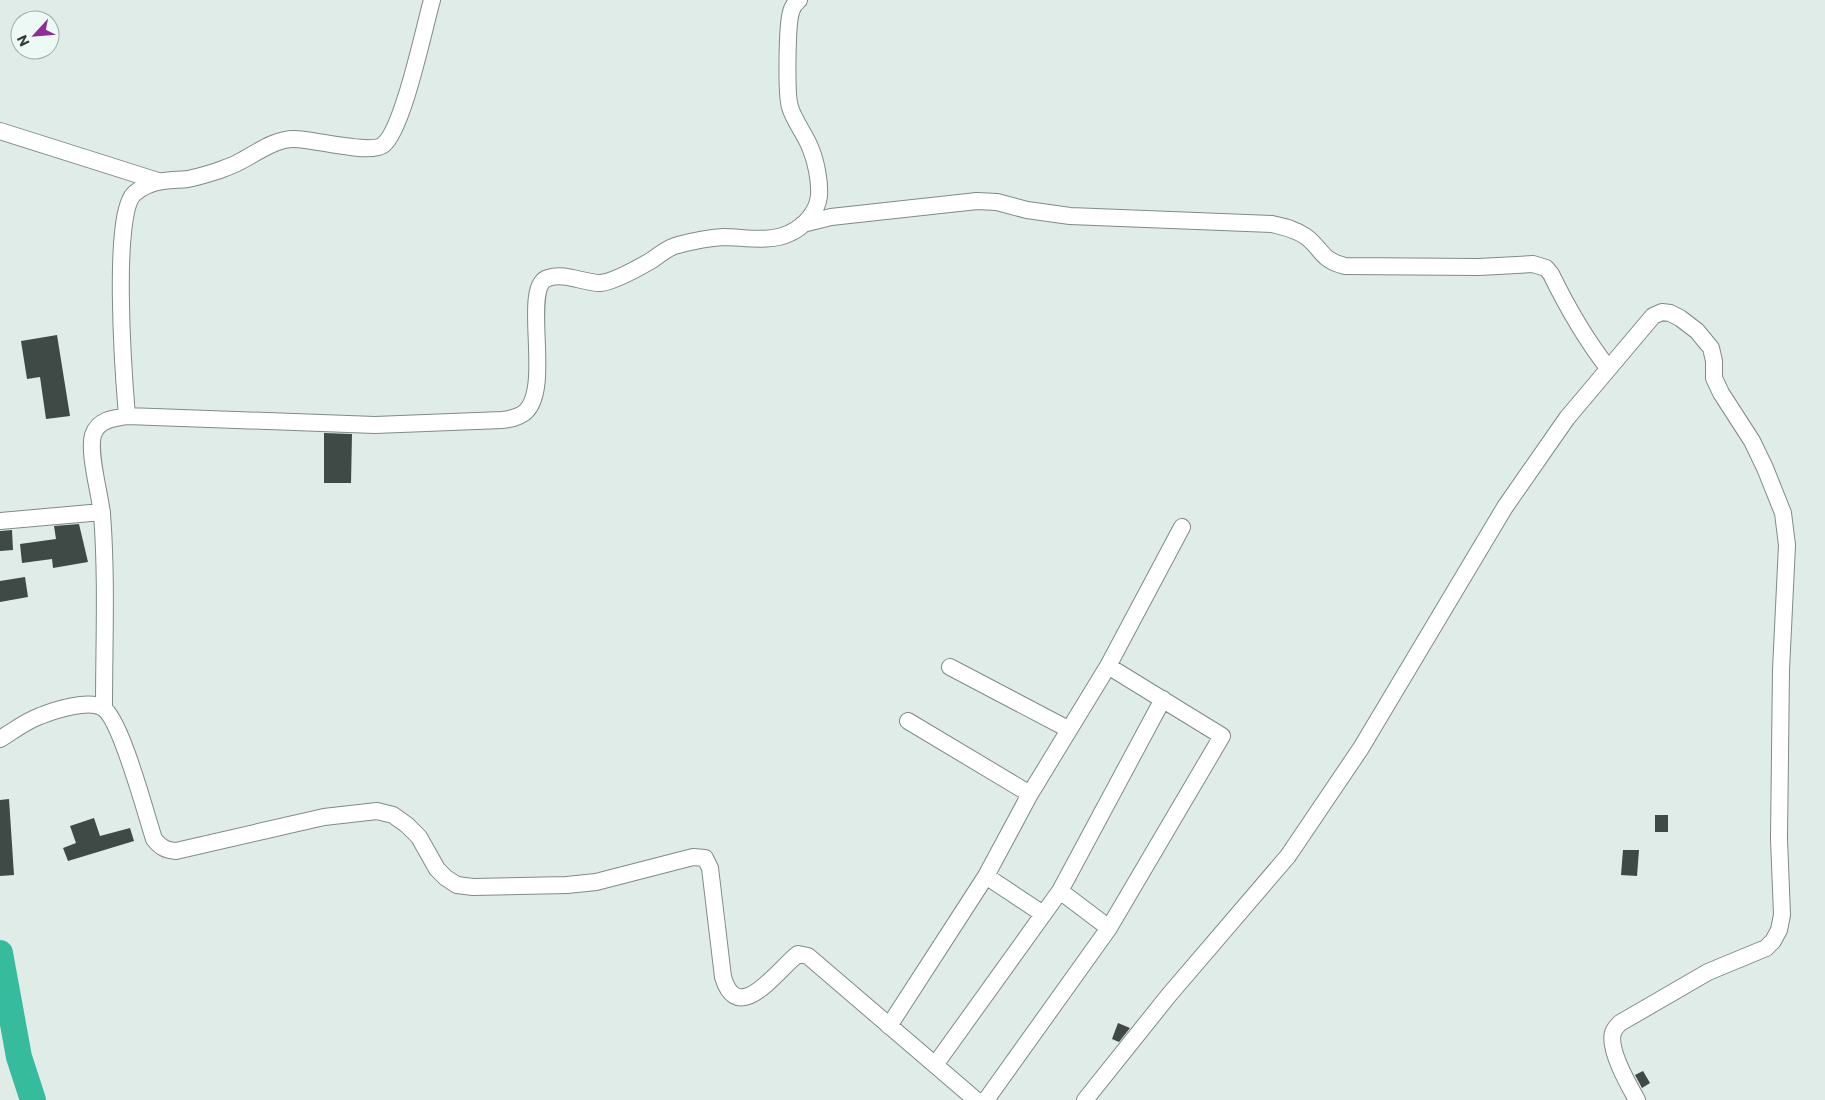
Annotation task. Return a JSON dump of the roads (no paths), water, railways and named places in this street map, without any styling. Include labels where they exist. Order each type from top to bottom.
[{"type":"street","points":[[127,416],[122,350],[122,232],[126,209],[133,193],[158,181],[189,178],[236,164],[270,145],[292,139],[362,149],[382,146],[398,123],[432,0]]},
{"type":"street","points":[[799,0],[796,2],[791,13],[789,38],[790,106],[810,148],[818,177],[818,196],[813,213],[790,234],[771,238],[695,240],[670,247],[652,260],[617,278],[602,283],[564,277],[547,278],[538,288],[535,308],[538,338],[536,384],[530,405],[525,412],[517,417],[467,422],[375,426],[127,416],[102,422],[96,428],[92,438],[93,462],[102,512],[105,600],[104,708],[118,730],[127,753],[154,839],[159,846],[166,850],[176,851],[324,817],[377,811],[393,815],[407,825],[419,837],[437,869],[457,885],[482,887],[567,885],[596,882],[700,856],[705,858],[710,868],[723,977],[727,990],[734,997],[742,998],[760,989],[798,954],[808,956],[976,1100]]},
{"type":"street","points":[[0,131],[158,181]]},
{"type":"street","points":[[803,224],[831,217],[984,201],[1070,216],[1272,224],[1291,228],[1305,236],[1324,258],[1345,266],[1533,264],[1546,268],[1551,274],[1573,319],[1588,343],[1608,368]]},
{"type":"street","points":[[1085,1100],[1169,995],[1288,856],[1360,748],[1504,507],[1567,418],[1653,316],[1662,312],[1670,313],[1680,318],[1697,331],[1711,348],[1714,361],[1714,378],[1720,393],[1752,441],[1783,513],[1787,545],[1781,670],[1780,839],[1782,915],[1779,930],[1773,941],[1766,948],[1708,972],[1620,1023],[1613,1033],[1614,1045],[1618,1060],[1637,1100]]},
{"type":"street","points":[[0,521],[102,512]]},
{"type":"street","points":[[889,1026],[986,876],[1030,794],[1108,666],[1182,527]]},
{"type":"street","points":[[986,1100],[1110,928],[1222,736],[1108,666]]},
{"type":"street","points":[[950,667],[1068,729]]},
{"type":"street","points":[[935,1065],[1060,891],[1163,699]]},
{"type":"street","points":[[0,738],[39,716],[57,710],[91,704],[104,708]]},
{"type":"street","points":[[908,721],[1030,794]]},
{"type":"street","points":[[986,876],[1044,914]]},
{"type":"street","points":[[1060,891],[1110,928]]},
{"type":"waterway","points":[[0,953],[19,1057],[33,1100]]}]
